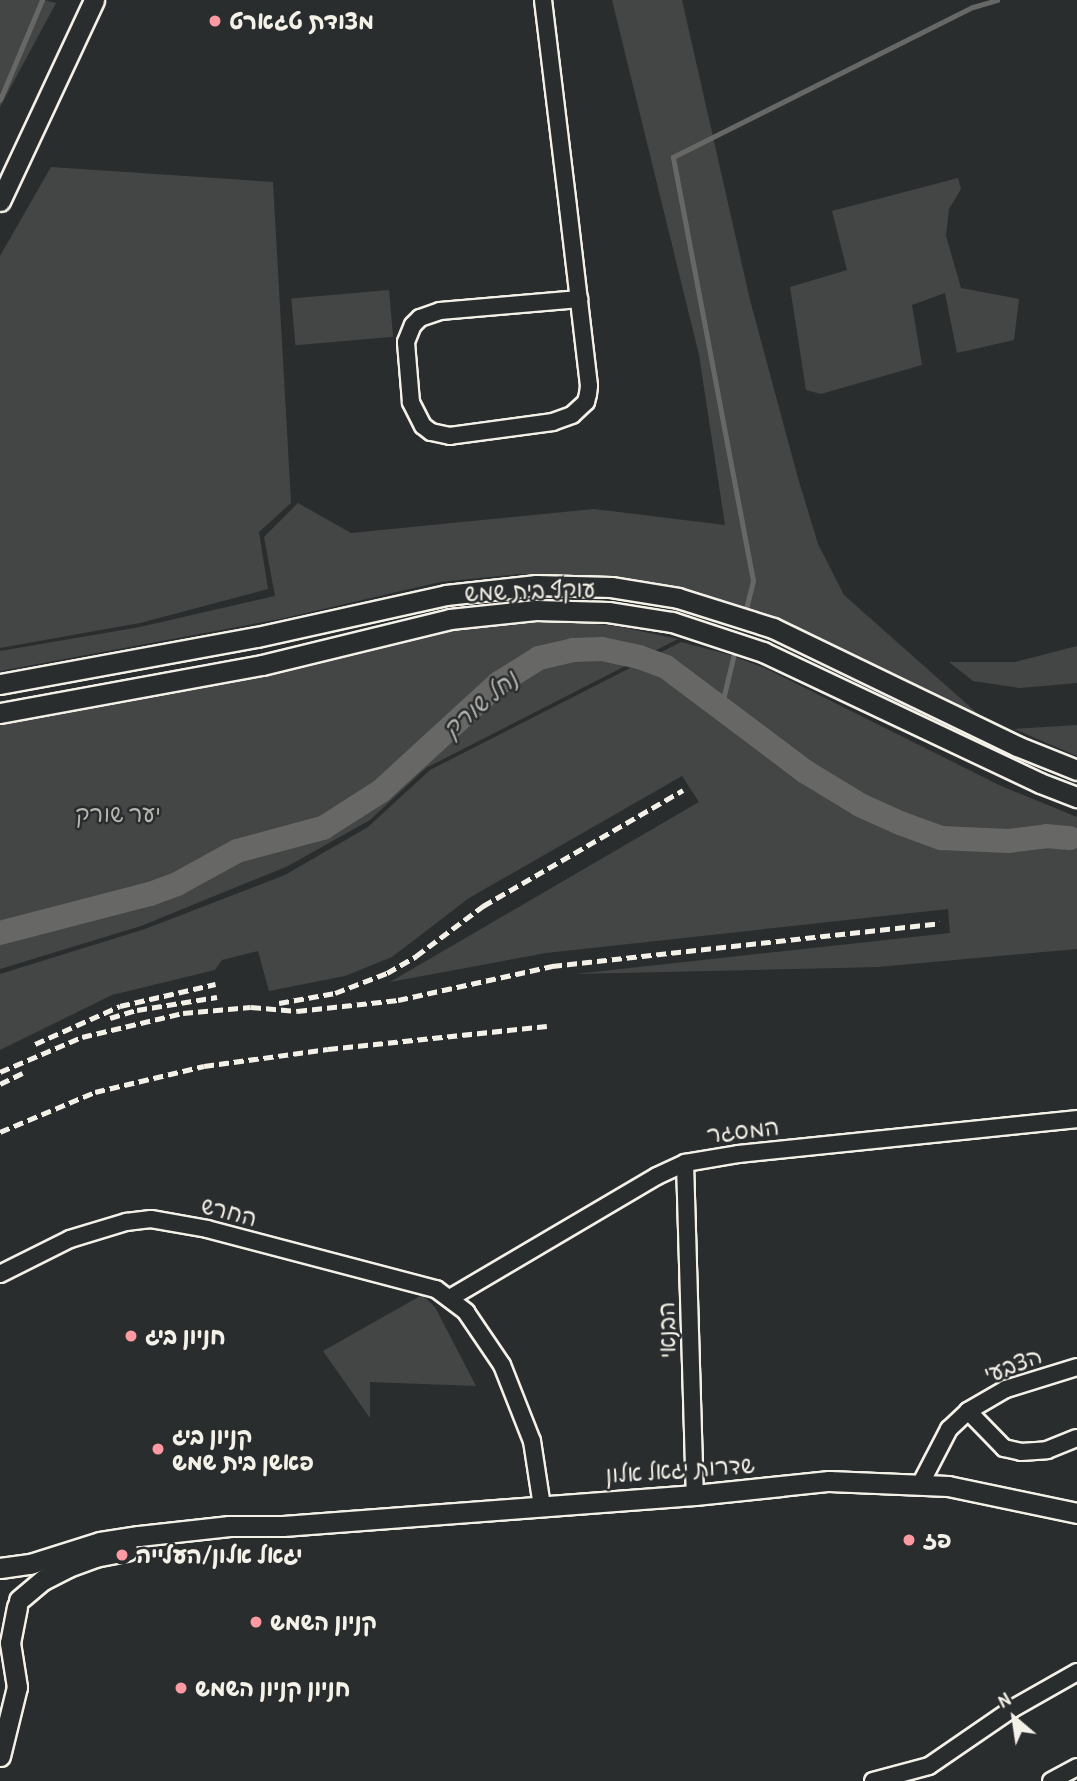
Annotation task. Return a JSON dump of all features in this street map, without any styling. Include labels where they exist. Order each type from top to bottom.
[{"type":"main road","points":[[0,201],[94,0]]},
{"type":"main road","name":"עוקף בית שמש","points":[[0,684],[257,637],[446,594],[492,588],[575,585],[678,598],[755,622],[1017,746],[1077,770]]},
{"type":"main road","name":"עוקף בית שמש","points":[[0,713],[262,665],[450,619],[494,613],[574,610],[672,622],[737,642],[1006,767],[1077,797]]},
{"type":"main road","name":"שדרות יגאל אלון","points":[[0,1570],[115,1539],[229,1526],[283,1527],[695,1495],[829,1481],[921,1483],[983,1492],[1077,1513]]},
{"type":"main road","name":"שדרות יגאל אלון","points":[[0,1626],[43,1580],[95,1557],[224,1539],[283,1527]]},
{"type":"main road","points":[[0,1570],[16,1585],[18,1604],[10,1643],[17,1687],[0,1756]]},
{"type":"street","points":[[543,0],[579,299],[589,386],[586,402],[580,410],[553,422],[450,436],[431,432],[424,426],[411,402],[406,342],[413,325],[420,318],[440,311],[579,299]]},
{"type":"street","name":"המסגר","points":[[450,1297],[657,1176],[685,1163],[739,1154],[1077,1119]]},
{"type":"street","name":"הבנאי","points":[[685,1163],[695,1495]]},
{"type":"street","name":"החרש","points":[[0,1274],[70,1239],[126,1222],[151,1219],[207,1229],[436,1289],[450,1297]]},
{"type":"street","points":[[450,1297],[483,1335],[514,1390],[532,1441],[542,1506]]},
{"type":"street","name":"הצבעי","points":[[921,1483],[948,1429],[968,1411],[1006,1389],[1077,1367]]},
{"type":"street","points":[[968,1411],[1004,1448],[1021,1452],[1046,1450],[1077,1438]]},
{"type":"street","points":[[873,1781],[929,1766],[1012,1709],[1077,1672]]},
{"type":"street","points":[[1051,1781],[1077,1767]]},
{"type":"green space","points":[[0,0],[44,0],[56,3],[0,107]]},
{"type":"green space","points":[[612,0],[682,0],[750,300],[798,478],[818,544],[844,595],[977,713],[967,713],[825,640],[727,605],[644,586],[562,574],[520,574],[440,582],[280,619],[0,671],[0,651],[140,627],[275,596],[264,537],[298,503],[351,533],[594,509],[725,525],[699,355]]},
{"type":"green space","points":[[51,167],[273,182],[291,503],[259,532],[268,589],[140,623],[0,648],[0,256]]},
{"type":"green space","points":[[958,178],[961,189],[949,209],[946,236],[961,288],[1019,299],[1014,340],[957,353],[945,293],[912,305],[922,365],[821,394],[806,390],[790,287],[847,270],[832,211]]},
{"type":"green space","points":[[389,290],[393,337],[295,345],[291,299]]},
{"type":"green space","name":"יער שורק","points":[[539,619],[616,626],[678,639],[426,768],[370,820],[288,866],[141,926],[0,969],[0,721],[448,625]]},
{"type":"green space","points":[[681,642],[765,668],[1001,786],[1077,817],[1077,949],[878,967],[575,974],[950,933],[948,909],[546,953],[390,982],[699,802],[682,776],[469,898],[392,957],[345,976],[269,991],[258,951],[222,960],[215,970],[112,995],[0,1050],[0,974],[145,929],[285,875],[368,827],[430,770]]},
{"type":"green space","points":[[1077,646],[1077,683],[1020,688],[973,681],[949,662],[1015,662]]},
{"type":"green space","points":[[1077,725],[1077,756],[1014,729]]},
{"type":"green space","points":[[422,1295],[435,1307],[476,1386],[370,1382],[370,1418],[323,1351]]},
{"type":"waterway","points":[[0,100],[42,0]]},
{"type":"waterway","points":[[745,613],[753,581],[673,157],[973,7],[997,0]]},
{"type":"waterway","name":"נחל שורק","points":[[0,933],[150,894],[177,884],[237,851],[323,828],[381,791],[499,683],[539,658],[573,650],[602,649],[639,657],[666,667],[806,772],[860,805],[900,823],[941,838],[1008,841],[1046,836],[1070,838]]},
{"type":"waterway","points":[[721,708],[734,654]]},
{"type":"waterway","name":"נחל שורק","points":[[1070,838],[1077,835]]},
{"type":"railway","points":[[279,1003],[335,993],[387,973],[416,956],[483,906],[683,790]]},
{"type":"railway","points":[[0,1072],[82,1037],[183,1013],[251,1007],[297,1011],[398,1000],[552,966],[940,923]]},
{"type":"railway","points":[[35,1044],[120,1006],[215,984]]},
{"type":"railway","points":[[110,1018],[137,1010],[217,997]]},
{"type":"railway","points":[[0,1132],[95,1092],[204,1066],[328,1049],[547,1026]]},
{"type":"railway","points":[[0,1084],[23,1073]]},
{"type":"place","name":"מצודת טגארט","points":[[215,21]]},
{"type":"place","name":"חניון ביג","points":[[131,1336]]},
{"type":"place","name":"קניון ביג פאשן בית שמש","points":[[158,1449]]},
{"type":"place","name":"פז","points":[[909,1540]]},
{"type":"place","name":"יגאל אלון/העלייה","points":[[122,1555]]},
{"type":"place","name":"קניון השמש","points":[[256,1622]]},
{"type":"place","name":"חניון קניון השמש","points":[[181,1688]]}]
